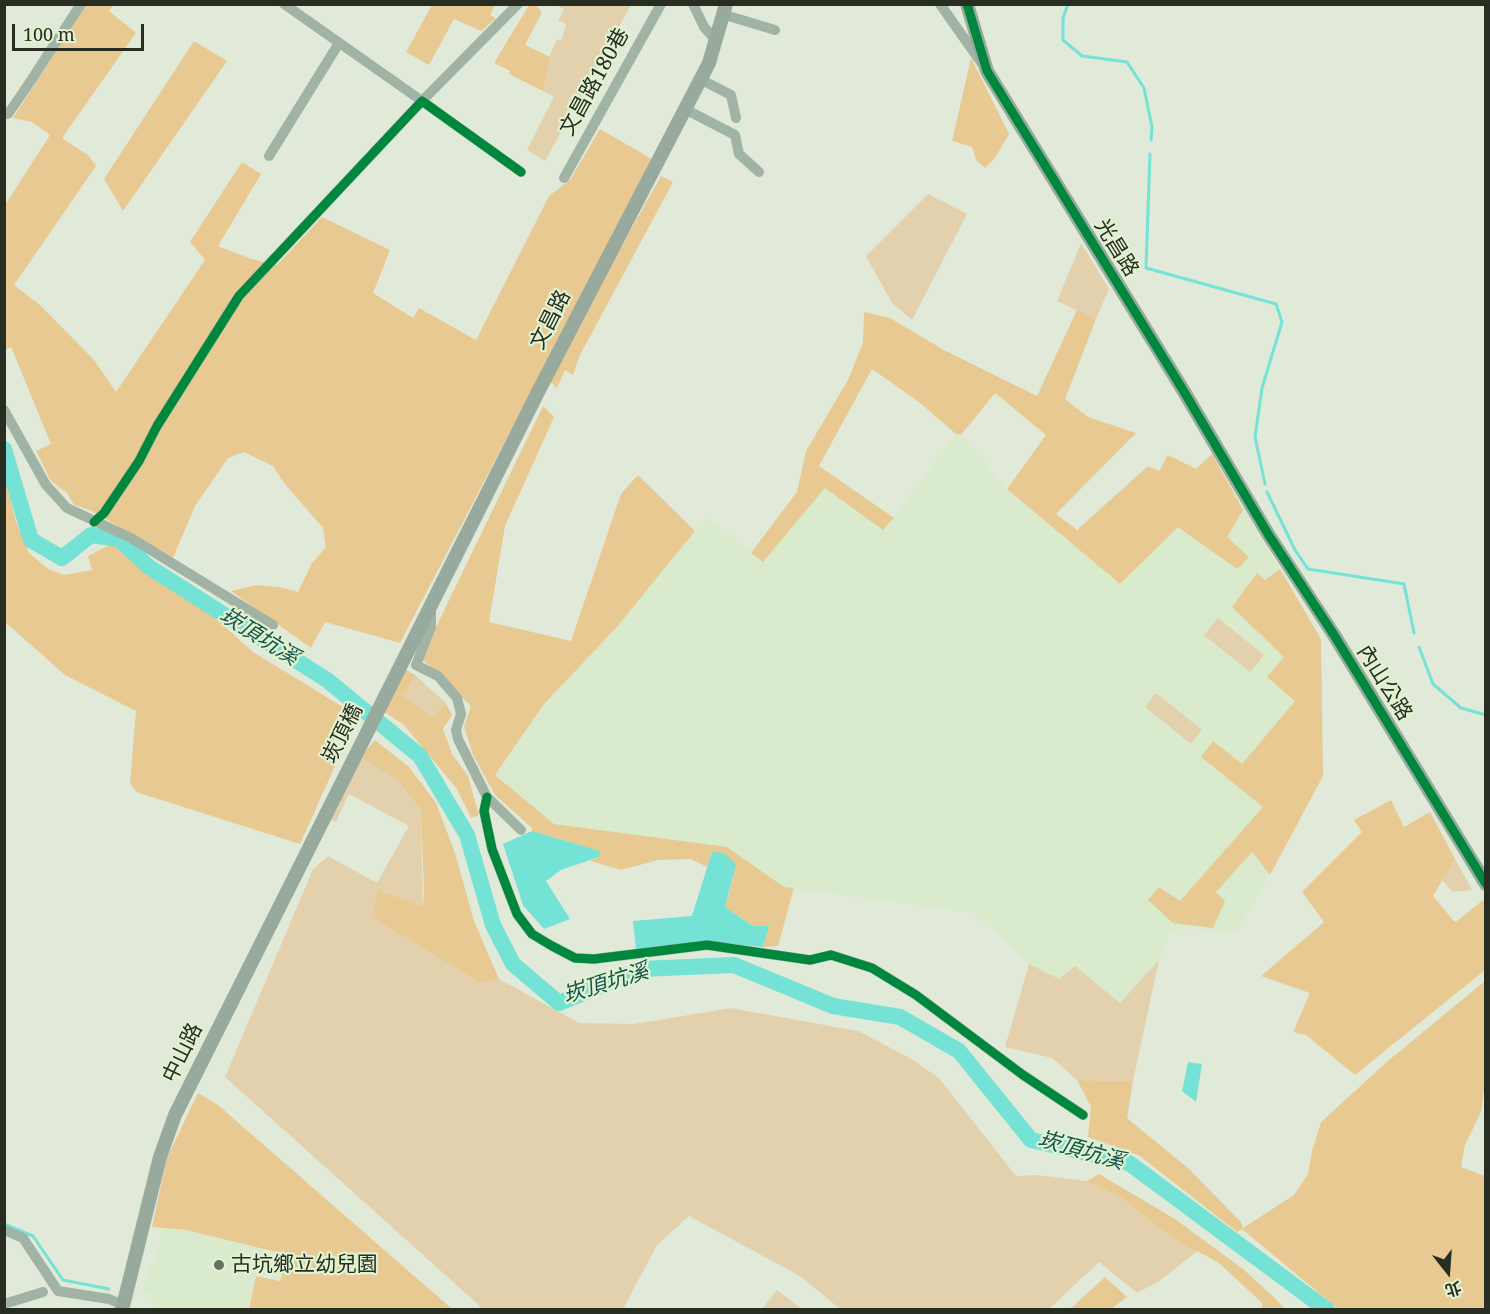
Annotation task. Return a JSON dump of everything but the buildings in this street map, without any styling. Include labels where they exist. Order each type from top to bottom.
[{"type":"main road","name":"光昌路","points":[[968,4],[987,71],[1250,503]]},
{"type":"main road","name":"文昌路","points":[[406,658],[538,392],[709,63],[724,9]]},
{"type":"main road","name":"內山公路","points":[[1250,503],[1485,884]]},
{"type":"main road","name":"崁頂橋","points":[[318,828],[406,658]]},
{"type":"main road","name":"中山路","points":[[122,1307],[160,1157],[176,1115],[318,828]]},
{"type":"street","points":[[6,114],[81,4]]},
{"type":"street","points":[[284,4],[521,172]]},
{"type":"street","points":[[94,522],[104,513],[139,461],[157,426],[239,296],[422,101],[518,4]]},
{"type":"street","name":"文昌路180巷","points":[[564,178],[661,4]]},
{"type":"street","points":[[693,4],[704,27],[715,39]]},
{"type":"street","points":[[940,4],[987,71]]},
{"type":"street","points":[[724,9],[775,30]]},
{"type":"street","points":[[269,156],[339,43]]},
{"type":"street","points":[[700,79],[731,95],[736,118]]},
{"type":"street","points":[[685,109],[735,135],[739,154],[759,171]]},
{"type":"street","points":[[4,410],[46,485],[67,508],[130,538],[273,625]]},
{"type":"street","points":[[431,607],[431,627],[416,665],[438,676],[457,698],[461,714],[456,730],[458,739],[487,797],[520,830]]},
{"type":"street","points":[[487,797],[484,811],[492,849],[518,914],[532,934],[574,958],[594,959],[707,945],[810,960],[831,955],[872,968],[916,995],[1023,1075],[1083,1115]]},
{"type":"street","points":[[4,1230],[23,1238],[58,1291],[109,1299],[122,1307]]},
{"type":"street","points":[[4,1304],[43,1292]]},
{"type":"shaded area","points":[[86,5],[113,5],[109,11],[136,33],[62,138],[89,156],[96,166],[14,285],[40,305],[94,360],[116,392],[205,260],[190,242],[242,162],[261,174],[218,246],[251,259],[277,265],[322,217],[390,250],[373,293],[413,318],[419,308],[476,340],[549,196],[570,180],[600,129],[652,159],[400,643],[325,622],[311,648],[231,591],[256,585],[279,587],[298,592],[312,563],[326,547],[323,528],[284,483],[273,466],[244,452],[228,458],[195,506],[173,558],[90,510],[74,505],[67,493],[51,481],[36,451],[51,444],[11,347],[5,350],[5,205],[50,135],[32,122],[13,118]]},
{"type":"shaded area","points":[[432,5],[495,5],[490,15],[496,18],[481,31],[454,19],[429,65],[406,52]]},
{"type":"shaded area","points":[[529,5],[536,5],[542,12],[525,45],[550,57],[543,91],[509,74],[510,71],[494,63]]},
{"type":"shaded area","points":[[555,5],[631,5],[545,161],[527,150],[554,97],[543,91],[550,55],[557,39],[561,41],[566,24],[558,20],[564,9]]},
{"type":"shaded area","points":[[194,41],[227,61],[123,211],[104,179]]},
{"type":"shaded area","points":[[971,58],[1009,134],[995,158],[985,168],[976,160],[972,147],[952,141]]},
{"type":"shaded area","points":[[661,176],[673,182],[579,357],[573,375],[565,370],[557,388],[547,379]]},
{"type":"shaded area","points":[[928,194],[967,214],[912,320],[892,303],[866,256]]},
{"type":"shaded area","points":[[1081,243],[1109,289],[1096,319],[1057,301]]},
{"type":"shaded area","points":[[1077,310],[1096,319],[1065,399],[1088,417],[1136,433],[1056,514],[1077,530],[1148,466],[1159,471],[1168,455],[1196,469],[1212,454],[1243,510],[1227,537],[1249,557],[1237,569],[1178,527],[1120,584],[1007,489],[1046,435],[995,393],[961,435],[956,434],[919,402],[872,369],[819,466],[894,518],[883,530],[825,488],[763,562],[751,553],[797,492],[806,451],[848,380],[863,343],[864,312],[890,318],[944,350],[1037,396]]},
{"type":"shaded area","points":[[543,406],[554,417],[505,526],[489,622],[571,641],[621,494],[638,475],[695,531],[616,628],[544,704],[495,775],[554,824],[727,847],[784,887],[794,888],[778,946],[763,947],[768,926],[753,926],[725,907],[733,878],[712,852],[707,867],[691,859],[658,860],[621,870],[590,861],[599,857],[599,851],[532,831],[532,828],[495,795],[473,755],[464,727],[471,706],[421,658]]},
{"type":"shaded area","points":[[956,434],[961,435],[1007,489],[1120,584],[1188,463],[1196,469],[1212,454],[1322,641],[1301,819],[1237,932],[1179,928],[1169,936],[1159,960],[1120,1004],[1075,967],[1059,979],[1029,964],[974,913],[784,887],[727,847],[554,824],[495,774],[544,704],[616,628],[695,531],[709,518],[751,552],[797,492],[806,451],[819,466],[894,518]]},
{"type":"shaded area","points":[[5,478],[16,521],[29,553],[48,569],[64,575],[92,570],[88,556],[111,544],[193,598],[253,652],[361,718],[348,740],[335,736],[331,749],[340,755],[300,844],[136,792],[130,783],[136,711],[65,675],[5,622]]},
{"type":"shaded area","points":[[1280,569],[1321,639],[1323,776],[1270,875],[1252,852],[1216,892],[1225,901],[1213,928],[1173,923],[1148,900],[1159,887],[1180,901],[1263,807],[1201,757],[1213,741],[1242,764],[1295,701],[1267,677],[1284,657],[1232,607],[1257,573],[1265,580]]},
{"type":"shaded area","points":[[1218,618],[1264,655],[1250,672],[1204,635]]},
{"type":"shaded area","points":[[403,668],[415,675],[403,696],[434,717],[445,702],[452,715],[443,729],[452,754],[468,776],[479,815],[471,818],[457,789],[403,724],[384,712]]},
{"type":"shaded area","points":[[415,675],[445,702],[435,717],[402,696]]},
{"type":"shaded area","points":[[1156,693],[1202,730],[1191,744],[1145,707]]},
{"type":"shaded area","points":[[375,740],[409,767],[436,803],[455,853],[474,921],[499,979],[481,983],[372,917],[378,890],[423,907],[424,892],[421,811],[399,781],[360,757]]},
{"type":"shaded area","points":[[360,757],[399,781],[421,811],[423,907],[481,983],[499,979],[579,1023],[634,1024],[731,1008],[858,1031],[910,1058],[939,1078],[1016,1176],[1037,1175],[1087,1181],[1123,1199],[1171,1237],[1199,1250],[1158,1282],[1137,1293],[1099,1262],[1049,1309],[840,1309],[800,1276],[689,1216],[657,1245],[623,1309],[483,1309],[225,1077],[313,869],[328,856],[377,883],[409,826],[349,794],[336,822],[328,819]]},
{"type":"shaded area","points":[[1391,800],[1404,827],[1430,812],[1455,859],[1433,896],[1453,920],[1456,922],[1483,900],[1485,904],[1485,970],[1355,1075],[1306,1035],[1293,1032],[1310,993],[1261,976],[1324,922],[1302,892],[1362,832],[1354,820]]},
{"type":"shaded area","points":[[1455,859],[1472,890],[1453,892],[1442,880]]},
{"type":"shaded area","points":[[1159,960],[1133,1081],[1077,1080],[1052,1058],[1005,1047],[1029,964],[1059,979],[1075,966],[1120,1003]]},
{"type":"shaded area","points":[[1485,981],[1485,1081],[1481,1112],[1465,1145],[1461,1167],[1485,1176],[1485,1309],[1338,1309],[1242,1229],[1237,1232],[1140,1156],[1088,1137],[1091,1107],[1077,1080],[1133,1081],[1127,1118],[1189,1169],[1241,1222],[1243,1228],[1294,1195],[1308,1174],[1321,1122],[1389,1060]]},
{"type":"shaded area","points":[[198,1093],[218,1105],[452,1309],[249,1309],[256,1276],[280,1281],[288,1255],[186,1230],[152,1227],[167,1158]]},
{"type":"shaded area","points":[[1099,1174],[1175,1219],[1243,1269],[1285,1309],[1262,1309],[1262,1303],[1219,1263],[1171,1237],[1123,1199],[1087,1181]]},
{"type":"shaded area","name":"古坑鄉立幼兒園","points":[[162,1224],[287,1256],[281,1279],[257,1273],[248,1309],[156,1309],[150,1294],[141,1292],[149,1269],[156,1261]]},
{"type":"shaded area","points":[[1105,1277],[1127,1297],[1111,1309],[1070,1309]]},
{"type":"shaded area","points":[[777,1290],[802,1309],[762,1309]]},
{"type":"water","points":[[532,831],[600,851],[599,857],[561,870],[546,881],[570,919],[544,929],[523,905],[503,844]]},
{"type":"water","points":[[712,852],[724,853],[736,864],[725,907],[753,926],[769,926],[763,947],[721,943],[636,950],[633,921],[692,916]]},
{"type":"water","points":[[1188,1062],[1202,1064],[1196,1102],[1182,1091]]},
{"type":"waterway","points":[[1068,4],[1063,18],[1063,40],[1082,56],[1127,62],[1144,88],[1152,127],[1151,140]]},
{"type":"waterway","points":[[1150,154],[1146,268],[1276,304],[1282,322],[1262,388],[1255,437],[1265,484]]},
{"type":"waterway","name":"崁頂坑溪","points":[[4,449],[31,540],[62,558],[91,535],[119,539],[149,567],[327,680],[420,756],[467,835],[493,925],[513,964],[559,1003],[641,969],[734,965],[833,1006],[900,1017],[959,1051],[1031,1140],[1129,1163],[1327,1310]]},
{"type":"waterway","points":[[1267,492],[1295,550],[1308,569],[1404,584],[1414,633]]},
{"type":"waterway","points":[[1419,647],[1433,684],[1461,708],[1486,715]]},
{"type":"waterway","points":[[4,1224],[33,1236],[63,1280],[109,1289]]},
{"type":"cycle path","points":[[967,4],[987,71],[1183,390],[1268,534],[1334,635],[1486,884]]},
{"type":"cycle path","points":[[94,522],[104,513],[139,461],[157,426],[239,296],[422,101],[521,172]]},
{"type":"cycle path","points":[[487,797],[484,811],[492,849],[517,914],[532,934],[552,946],[575,958],[594,959],[707,945],[810,960],[831,955],[872,968],[916,995],[1023,1075],[1083,1115]]},
{"type":"place","name":"古坑鄉立幼兒園","points":[[219,1265]]}]
